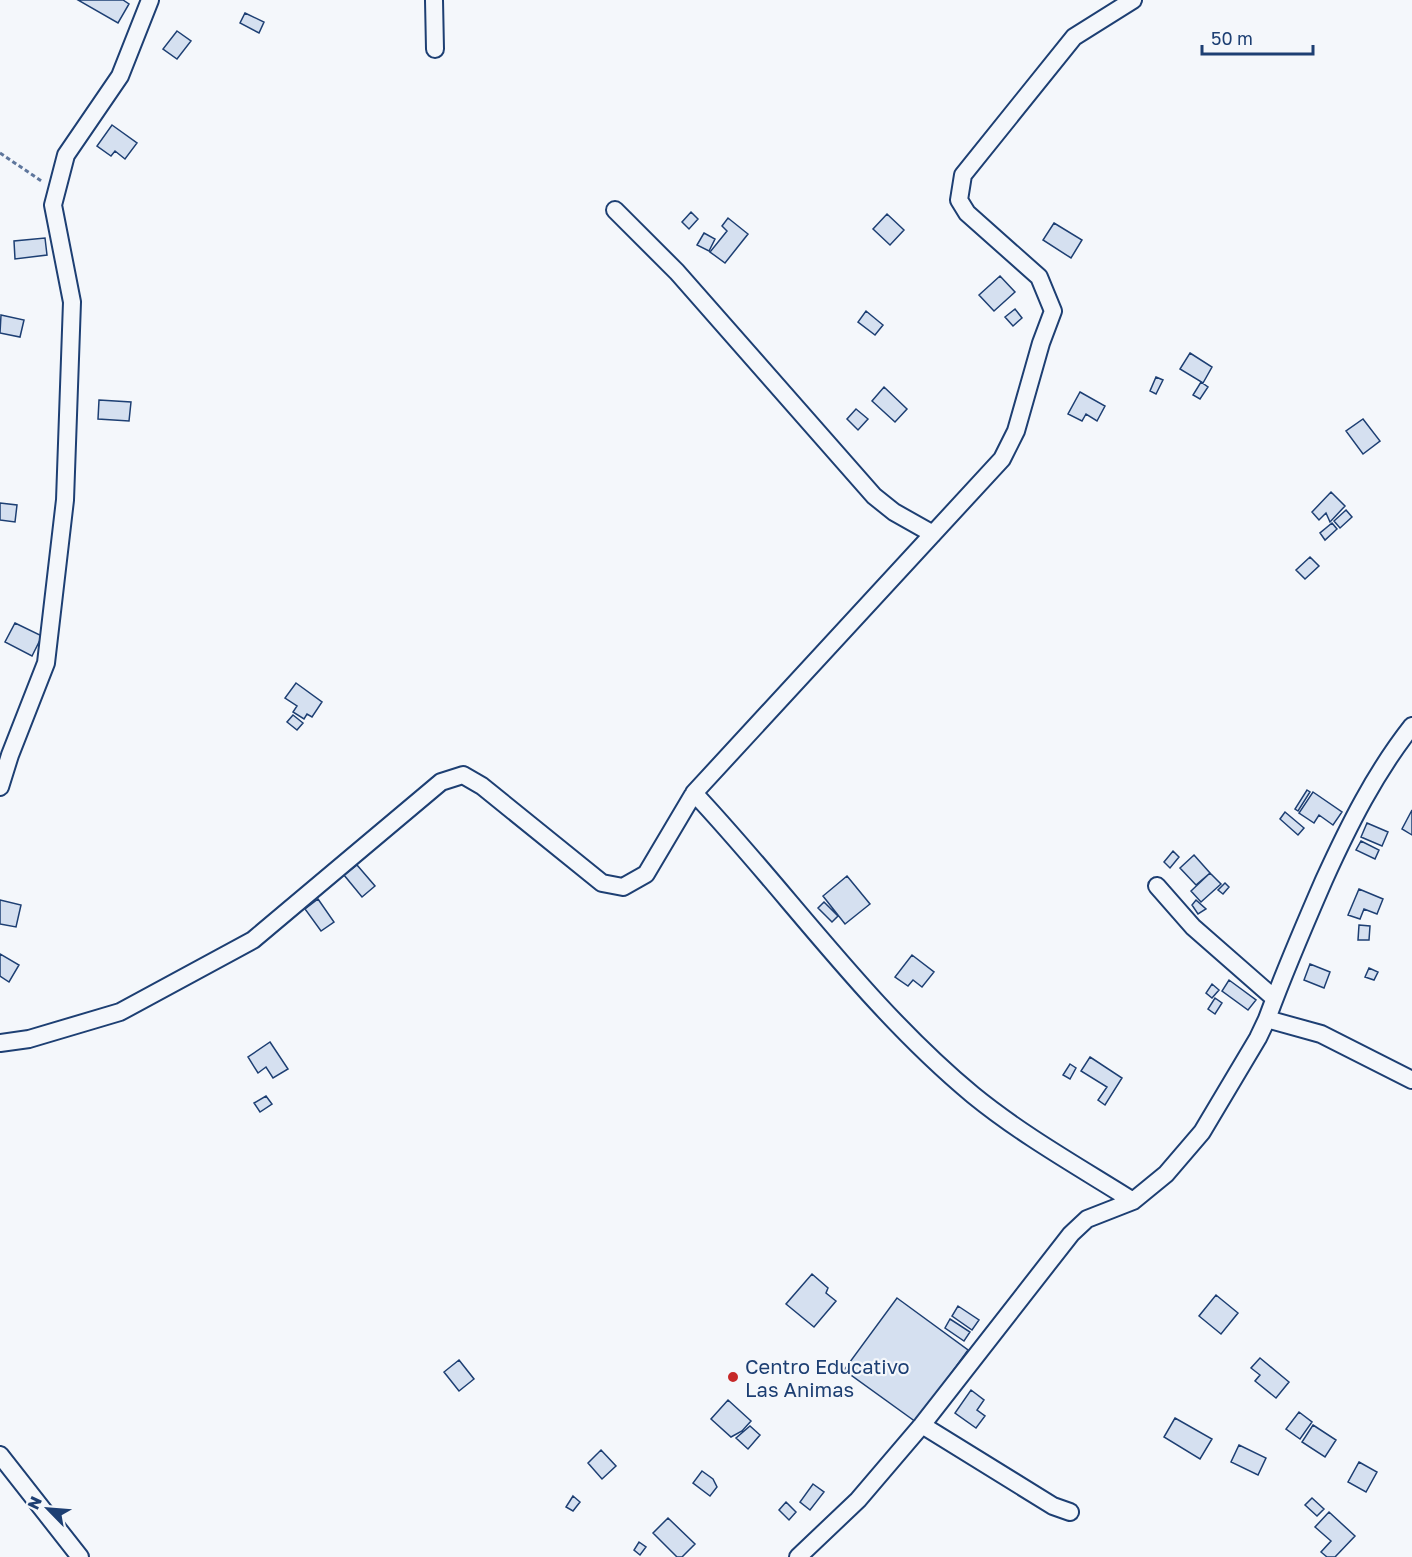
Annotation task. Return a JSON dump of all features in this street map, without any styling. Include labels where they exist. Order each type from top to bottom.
[{"type":"street","points":[[0,787],[46,663],[65,500],[72,302],[53,205],[66,155],[120,76],[150,0]]},
{"type":"street","points":[[434,0],[435,49]]},
{"type":"street","points":[[0,1043],[29,1039],[120,1012],[253,940],[441,782],[463,775],[482,786],[602,883],[623,887],[646,874],[694,793],[1002,459],[1016,431],[1041,343],[1053,311],[1039,277],[967,213],[959,200],[963,175],[1074,37],[1133,0]]},
{"type":"street","points":[[615,210],[677,272],[874,496],[894,512],[933,534]]},
{"type":"street","points":[[798,1557],[858,1500],[922,1425],[1071,1234],[1087,1219],[1133,1201],[1166,1174],[1202,1132],[1258,1038],[1289,958],[1354,815],[1385,762],[1412,726]]},
{"type":"street","points":[[694,793],[832,953],[931,1057],[974,1096],[1016,1126],[1133,1201]]},
{"type":"street","points":[[1157,886],[1193,927],[1275,998]]},
{"type":"street","points":[[1267,1019],[1321,1034],[1412,1080]]},
{"type":"street","points":[[922,1425],[1053,1506],[1070,1512]]},
{"type":"street","points":[[0,1455],[80,1557]]},
{"type":"path","points":[[0,153],[56,192]]},
{"type":"building","points":[[78,0],[123,0],[129,4],[118,23]]},
{"type":"building","points":[[245,13],[264,22],[259,33],[240,23]]},
{"type":"building","points":[[177,31],[191,41],[177,59],[163,49]]},
{"type":"building","points":[[112,125],[137,143],[125,159],[115,151],[111,156],[97,146]]},
{"type":"building","points":[[691,212],[698,219],[689,229],[682,222]]},
{"type":"building","points":[[887,214],[904,230],[890,245],[873,229]]},
{"type":"building","points":[[728,218],[748,234],[725,263],[710,252],[727,231],[722,226]]},
{"type":"building","points":[[1054,223],[1082,240],[1071,258],[1043,240]]},
{"type":"building","points":[[704,233],[715,239],[709,251],[697,245]]},
{"type":"building","points":[[45,238],[47,255],[15,259],[14,241]]},
{"type":"building","points":[[1000,276],[1015,292],[994,311],[979,295]]},
{"type":"building","points":[[1015,309],[1022,318],[1013,326],[1005,317]]},
{"type":"building","points":[[866,311],[883,325],[875,335],[858,322]]},
{"type":"building","points":[[1,315],[24,320],[20,337],[0,333]]},
{"type":"building","points":[[1190,353],[1212,367],[1203,383],[1180,369]]},
{"type":"building","points":[[1156,377],[1163,380],[1156,394],[1150,391]]},
{"type":"building","points":[[1201,382],[1208,387],[1200,399],[1193,395]]},
{"type":"building","points":[[884,387],[907,409],[895,422],[872,401]]},
{"type":"building","points":[[1080,392],[1105,406],[1097,421],[1086,414],[1082,421],[1068,414]]},
{"type":"building","points":[[99,400],[131,402],[129,421],[98,419]]},
{"type":"building","points":[[856,409],[868,419],[858,430],[847,419]]},
{"type":"building","points":[[1363,419],[1380,441],[1363,454],[1346,431]]},
{"type":"building","points":[[1331,492],[1345,506],[1330,522],[1326,513],[1319,520],[1312,512]]},
{"type":"building","points":[[0,503],[17,505],[15,522],[0,520]]},
{"type":"building","points":[[1346,510],[1352,517],[1340,528],[1334,521]]},
{"type":"building","points":[[1332,523],[1337,529],[1325,540],[1320,533]]},
{"type":"building","points":[[1310,557],[1319,566],[1305,579],[1296,570]]},
{"type":"building","points":[[15,623],[42,636],[32,656],[5,642]]},
{"type":"building","points":[[296,683],[322,702],[312,717],[307,714],[304,719],[293,712],[297,706],[285,698]]},
{"type":"building","points":[[293,715],[303,723],[297,730],[287,722]]},
{"type":"building","points":[[1307,790],[1310,792],[1298,811],[1295,809]]},
{"type":"building","points":[[1313,792],[1342,812],[1333,825],[1319,815],[1314,823],[1299,813]]},
{"type":"building","points":[[1412,810],[1412,835],[1402,829]]},
{"type":"building","points":[[1285,812],[1304,828],[1298,835],[1280,819]]},
{"type":"building","points":[[1367,823],[1388,832],[1382,846],[1361,837]]},
{"type":"building","points":[[1361,841],[1379,850],[1375,859],[1356,850]]},
{"type":"building","points":[[1173,851],[1179,857],[1170,868],[1164,862]]},
{"type":"building","points":[[1194,855],[1210,873],[1196,885],[1180,868]]},
{"type":"building","points":[[357,865],[375,886],[362,897],[344,875]]},
{"type":"building","points":[[1210,873],[1221,884],[1201,902],[1191,891]]},
{"type":"building","points":[[847,876],[870,904],[845,924],[823,896]]},
{"type":"building","points":[[1225,883],[1229,887],[1223,894],[1218,890]]},
{"type":"building","points":[[1359,889],[1383,899],[1377,914],[1364,909],[1360,919],[1348,915]]},
{"type":"building","points":[[318,899],[334,922],[321,931],[305,909]]},
{"type":"building","points":[[0,900],[21,905],[16,927],[0,924]]},
{"type":"building","points":[[1196,900],[1206,909],[1198,914],[1192,905]]},
{"type":"building","points":[[824,902],[838,916],[832,922],[818,908]]},
{"type":"building","points":[[1359,925],[1370,926],[1369,940],[1358,940]]},
{"type":"building","points":[[0,954],[19,965],[9,982],[0,976]]},
{"type":"building","points":[[912,955],[934,972],[922,987],[913,980],[908,986],[895,977]]},
{"type":"building","points":[[1310,964],[1330,972],[1324,988],[1304,980]]},
{"type":"building","points":[[1369,968],[1378,972],[1374,980],[1365,977]]},
{"type":"building","points":[[1229,980],[1256,1000],[1248,1010],[1222,991]]},
{"type":"building","points":[[1212,984],[1219,990],[1212,998],[1206,993]]},
{"type":"building","points":[[1215,998],[1222,1003],[1215,1014],[1208,1009]]},
{"type":"building","points":[[270,1042],[288,1069],[273,1078],[266,1067],[258,1073],[248,1057]]},
{"type":"building","points":[[1090,1057],[1122,1078],[1105,1105],[1098,1100],[1107,1087],[1081,1071]]},
{"type":"building","points":[[1070,1064],[1076,1068],[1070,1079],[1063,1075]]},
{"type":"building","points":[[266,1096],[272,1104],[260,1112],[254,1103]]},
{"type":"building","points":[[812,1274],[828,1288],[826,1293],[836,1301],[814,1327],[786,1304]]},
{"type":"building","points":[[1216,1295],[1238,1313],[1221,1334],[1199,1316]]},
{"type":"building","points":[[897,1298],[968,1350],[916,1422],[844,1370]]},
{"type":"building","points":[[958,1306],[979,1320],[972,1330],[952,1316]]},
{"type":"building","points":[[950,1319],[970,1332],[964,1341],[945,1328]]},
{"type":"building","points":[[1260,1358],[1289,1382],[1276,1398],[1255,1381],[1260,1375],[1251,1368]]},
{"type":"building","points":[[459,1360],[474,1379],[459,1391],[444,1372]]},
{"type":"building","points":[[971,1390],[984,1400],[977,1410],[985,1416],[976,1428],[955,1413]]},
{"type":"building","points":[[728,1400],[751,1421],[742,1431],[731,1437],[711,1419]]},
{"type":"building","points":[[1299,1412],[1312,1422],[1300,1439],[1286,1429]]},
{"type":"building","points":[[1175,1418],[1212,1439],[1200,1459],[1164,1437]]},
{"type":"building","points":[[1313,1425],[1336,1440],[1325,1457],[1302,1442]]},
{"type":"building","points":[[750,1426],[760,1435],[748,1449],[736,1438]]},
{"type":"building","points":[[1239,1445],[1266,1458],[1258,1475],[1231,1462]]},
{"type":"building","points":[[601,1450],[616,1466],[602,1479],[588,1463]]},
{"type":"building","points":[[1359,1462],[1377,1472],[1366,1492],[1348,1482]]},
{"type":"building","points":[[702,1471],[713,1479],[717,1487],[710,1496],[693,1483]]},
{"type":"building","points":[[813,1484],[824,1492],[810,1510],[800,1502]]},
{"type":"building","points":[[573,1496],[580,1502],[573,1511],[566,1507]]},
{"type":"building","points":[[1312,1498],[1324,1509],[1317,1516],[1305,1505]]},
{"type":"building","points":[[786,1502],[796,1512],[789,1520],[779,1510]]},
{"type":"building","points":[[1329,1512],[1355,1536],[1335,1557],[1327,1557],[1321,1552],[1331,1541],[1315,1527]]},
{"type":"building","points":[[668,1518],[695,1544],[682,1557],[677,1557],[653,1533]]},
{"type":"building","points":[[639,1542],[646,1547],[640,1555],[634,1550]]},
{"type":"place","name":"Centro Educativo Las Animas","points":[[733,1377]]}]
